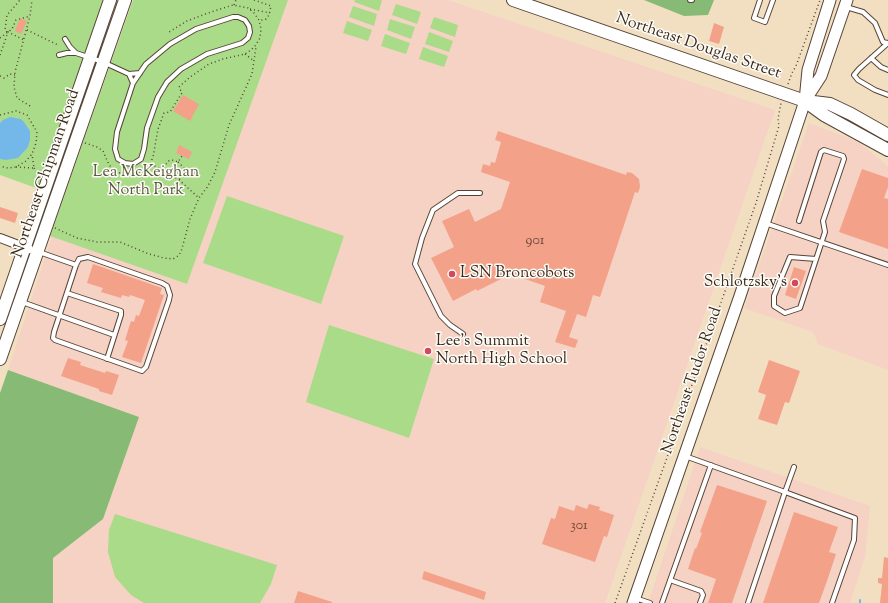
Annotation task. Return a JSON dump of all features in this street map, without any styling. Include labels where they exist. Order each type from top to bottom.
[{"type":"main road","name":"Northeast Chipman Road","points":[[0,318],[110,0]]},
{"type":"main road","name":"Northeast Chipman Road","points":[[0,359],[125,0]]},
{"type":"main road","name":"Northeast Douglas Street","points":[[513,0],[804,101],[830,104],[888,135]]},
{"type":"main road","name":"Northeast Douglas Street","points":[[804,101],[824,115],[888,150]]},
{"type":"street","name":"Northeast Tudor Road","points":[[634,600],[685,456],[804,101],[808,70],[830,0]]},
{"type":"street","name":"Northeast Tudor Road","points":[[804,101],[821,76],[843,2]]},
{"type":"street","points":[[0,238],[37,251]]},
{"type":"lane","points":[[760,0],[754,18],[765,22],[773,0]]},
{"type":"lane","points":[[843,2],[863,12],[875,23],[883,42],[888,43],[859,68],[854,75],[858,80],[869,87],[888,95]]},
{"type":"lane","points":[[233,17],[238,17],[245,20],[249,26],[250,32],[248,38],[242,43],[207,54],[195,60],[167,82],[158,97],[147,128],[141,159],[133,164],[125,163],[118,159],[115,149],[117,132],[133,83],[146,64],[170,44],[196,29],[233,17]]},
{"type":"lane","points":[[63,39],[76,53]]},
{"type":"lane","points":[[59,55],[76,53],[103,62],[129,74],[140,74]]},
{"type":"lane","points":[[871,58],[881,67],[888,70]]},
{"type":"lane","points":[[129,74],[133,83]]},
{"type":"lane","points":[[799,221],[821,152],[824,150],[843,156],[844,160],[823,221],[825,232],[800,308],[785,313],[774,306],[774,296],[790,257],[816,259]]},
{"type":"lane","points":[[463,334],[450,325],[441,316],[415,264],[422,238],[433,210],[458,193],[480,193]]},
{"type":"lane","points":[[764,222],[888,265]]},
{"type":"lane","points":[[37,251],[76,265]]},
{"type":"lane","points":[[88,257],[167,286],[170,295],[169,300],[146,367],[142,371],[137,370],[55,340],[53,338],[54,332],[67,293],[79,259],[88,257]]},
{"type":"lane","points":[[67,293],[121,311],[106,359]]},
{"type":"lane","points":[[20,301],[114,335]]},
{"type":"lane","points":[[685,456],[855,518],[854,540],[832,603]]},
{"type":"lane","points":[[662,603],[711,465]]},
{"type":"lane","points":[[748,603],[794,467]]},
{"type":"lane","points":[[670,580],[701,591],[703,595],[700,603]]},
{"type":"lane","points":[[634,600],[650,603]]},
{"type":"path","points":[[20,0],[7,15],[5,30],[24,40]]},
{"type":"path","points":[[30,106],[18,98],[14,87],[15,75],[27,30],[32,0]]},
{"type":"path","points":[[234,5],[236,0]]},
{"type":"path","points":[[254,0],[271,6],[270,13],[266,19],[259,20]]},
{"type":"path","points":[[615,603],[679,424],[678,413],[684,394],[692,385],[756,203],[779,126],[779,110],[784,94],[820,0]]},
{"type":"path","points":[[170,32],[187,22],[208,13],[234,5],[270,13]]},
{"type":"path","points":[[199,198],[179,180],[151,164],[154,157],[158,129],[164,113],[170,112],[182,93],[179,87],[190,77],[209,64],[245,54],[256,45],[260,38],[261,29],[259,20],[254,13],[247,8]]},
{"type":"path","points":[[0,55],[8,32],[16,20],[30,16]]},
{"type":"path","points":[[27,30],[58,45],[63,39]]},
{"type":"path","points":[[0,38],[8,32]]},
{"type":"path","points":[[55,228],[77,238],[97,242],[120,242],[149,254],[173,258],[178,256],[190,219],[199,198],[208,186],[215,172],[229,125],[252,74],[256,45]]},
{"type":"path","points":[[245,54],[254,61]]},
{"type":"path","points":[[0,76],[6,78],[10,74],[15,75]]},
{"type":"path","points":[[0,115],[16,110],[27,115],[37,132],[36,143],[32,154],[26,161],[16,167]]},
{"type":"path","points":[[32,154],[34,168],[39,175]]},
{"type":"path","points":[[178,162],[182,156]]},
{"type":"path","points":[[162,171],[168,161],[172,160],[178,162],[184,168],[179,180]]},
{"type":"path","points":[[0,166],[8,168],[34,168]]},
{"type":"shaded area","name":"Lee's Summit North High School","points":[[288,0],[448,0],[775,110],[605,603],[53,603],[53,558],[103,519],[139,417],[8,370],[52,236],[187,284]]},
{"type":"shaded area","points":[[809,123],[857,141],[888,166],[888,370],[818,344],[813,332],[744,308]]},
{"type":"shaded area","points":[[700,447],[870,506],[865,557],[850,603],[648,603]]},
{"type":"green space","points":[[0,0],[105,0],[39,189],[0,175]]},
{"type":"green space","name":"Lea McKeighan North Park","points":[[133,0],[288,0],[187,284],[50,236]]},
{"type":"green space","points":[[355,0],[382,0],[379,11],[354,2]]},
{"type":"green space","points":[[644,0],[714,0],[708,15],[684,16]]},
{"type":"green space","points":[[396,4],[421,12],[417,24],[392,15]]},
{"type":"green space","points":[[353,6],[377,14],[374,26],[349,17]]},
{"type":"green space","points":[[434,17],[458,25],[455,37],[430,28]]},
{"type":"green space","points":[[390,19],[415,27],[411,39],[387,30]]},
{"type":"green space","points":[[347,21],[372,30],[368,41],[343,33]]},
{"type":"green space","points":[[429,32],[453,41],[449,52],[425,44]]},
{"type":"green space","points":[[385,34],[410,43],[406,54],[381,46]]},
{"type":"green space","points":[[423,47],[448,56],[444,67],[419,59]]},
{"type":"green space","points":[[227,196],[344,236],[321,304],[203,263]]},
{"type":"green space","points":[[329,325],[434,359],[409,438],[306,402]]},
{"type":"green space","points":[[8,370],[139,417],[103,519],[53,558],[53,603],[0,603],[0,393]]},
{"type":"green space","points":[[115,514],[277,565],[271,584],[260,603],[144,603],[131,595],[115,577],[108,552],[109,530]]},
{"type":"water","points":[[10,117],[21,119],[24,122],[30,131],[30,140],[28,147],[18,158],[6,160],[0,159],[0,123]]},
{"type":"building","points":[[20,18],[27,21],[21,34],[15,31]]},
{"type":"building","points":[[714,23],[724,27],[719,44],[709,41]]},
{"type":"building","points":[[183,95],[199,104],[190,121],[173,111]]},
{"type":"building","name":"Lee's Summit North High School","points":[[498,131],[626,175],[627,172],[632,173],[639,179],[640,187],[638,193],[635,192],[600,297],[593,295],[586,317],[577,314],[569,337],[578,340],[575,348],[555,342],[566,311],[540,302],[545,286],[511,274],[453,301],[431,258],[454,247],[442,221],[469,209],[475,222],[501,209],[510,182],[481,172],[483,164],[490,166],[491,162],[495,163],[501,142],[495,140]]},
{"type":"building","points":[[179,145],[192,152],[189,159],[176,153]]},
{"type":"building","points":[[862,169],[888,178],[888,187],[884,198],[888,199],[888,249],[839,232]]},
{"type":"building","points":[[0,207],[18,213],[15,223],[0,218]]},
{"type":"building","points":[[93,264],[162,288],[160,294],[164,295],[141,363],[122,357],[128,341],[125,340],[131,321],[134,322],[136,315],[139,316],[145,300],[130,295],[129,297],[122,295],[121,298],[101,292],[103,288],[87,283]]},
{"type":"building","name":"Schlotzsky's","points":[[794,267],[806,271],[796,299],[785,295]]},
{"type":"building","points":[[68,358],[81,362],[80,365],[105,373],[106,371],[119,375],[112,395],[61,376]]},
{"type":"building","points":[[769,360],[800,371],[789,403],[785,402],[777,425],[758,419],[766,395],[758,392]]},
{"type":"building","points":[[717,485],[767,501],[732,603],[708,603],[716,579],[688,569],[702,533],[700,532]]},
{"type":"building","points":[[589,504],[600,507],[599,510],[614,515],[607,537],[604,536],[595,562],[542,544],[551,518],[555,519],[559,506],[574,511],[576,505],[587,509]]},
{"type":"building","points":[[794,512],[838,527],[829,552],[836,554],[827,581],[819,603],[763,603]]},
{"type":"building","points":[[884,557],[888,558],[888,603],[880,603],[882,584],[878,583],[878,578],[882,578]]},
{"type":"building","points":[[424,571],[486,592],[484,600],[422,579]]},
{"type":"building","points":[[298,591],[332,602],[332,603],[294,603]]},
{"type":"place","name":"LSN Broncobots","points":[[452,274]]},
{"type":"place","name":"Schlotzsky's","points":[[795,283]]},
{"type":"place","name":"Lee's Summit North High School","points":[[428,351]]}]
